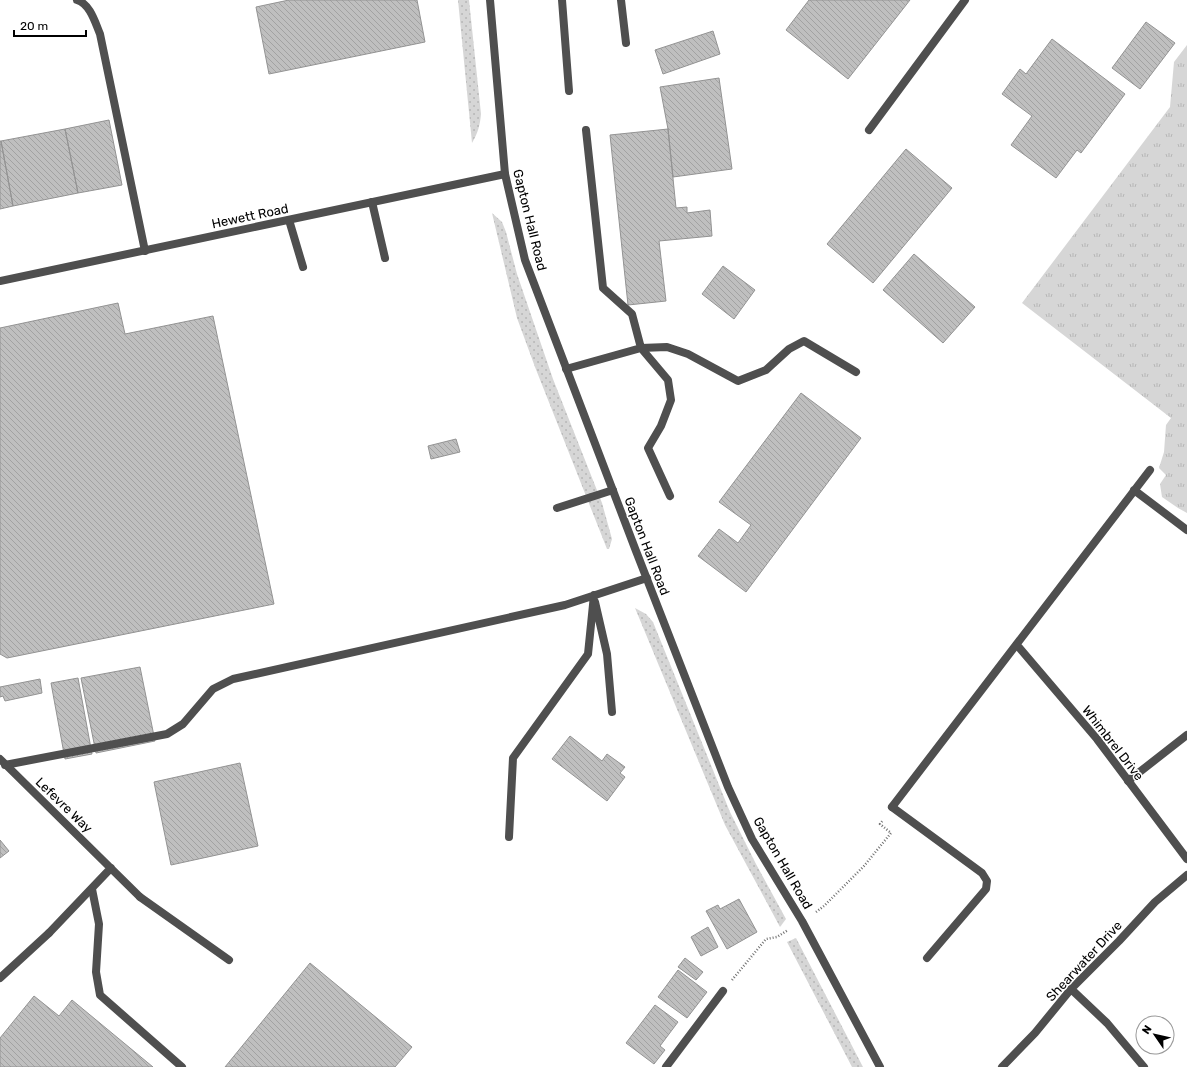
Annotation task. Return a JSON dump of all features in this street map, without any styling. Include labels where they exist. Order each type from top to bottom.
[{"type":"street","points":[[77,0],[81,1],[86,6],[93,17],[100,34],[145,251]]},
{"type":"street","name":"Gapton Hall Road","points":[[490,0],[505,174],[525,260],[728,787],[752,839],[802,921],[880,1067]]},
{"type":"street","points":[[562,0],[569,90]]},
{"type":"street","points":[[621,0],[626,43]]},
{"type":"street","points":[[869,130],[965,0]]},
{"type":"street","points":[[586,130],[602,288],[632,314],[641,348],[668,380],[671,400],[661,426],[648,448],[670,496]]},
{"type":"street","name":"Hewett Road","points":[[0,281],[505,174]]},
{"type":"street","points":[[372,202],[385,258]]},
{"type":"street","points":[[289,220],[303,267]]},
{"type":"street","points":[[566,369],[641,348],[667,346],[688,354],[738,381],[766,370],[789,349],[804,341],[856,372]]},
{"type":"street","points":[[927,958],[986,889],[987,881],[982,873],[892,808],[1150,470]]},
{"type":"street","points":[[557,508],[613,490]]},
{"type":"street","points":[[1134,490],[1187,530]]},
{"type":"street","points":[[2,762],[167,734],[183,724],[213,689],[233,680],[565,605],[647,578]]},
{"type":"street","points":[[594,595],[607,654],[612,712]]},
{"type":"street","points":[[509,837],[513,758],[588,654],[594,595]]},
{"type":"street","name":"Whimbrel Drive","points":[[1017,645],[1097,739],[1187,859]]},
{"type":"street","points":[[1128,781],[1187,735]]},
{"type":"street","name":"Lefevre Way","points":[[2,762],[140,896],[229,960]]},
{"type":"street","points":[[0,978],[49,933],[111,868]]},
{"type":"street","name":"Shearwater Drive","points":[[1002,1067],[1035,1032],[1071,989],[1155,902],[1187,875]]},
{"type":"street","points":[[92,889],[99,924],[96,972],[100,995],[182,1067]]},
{"type":"street","points":[[1071,989],[1107,1023],[1144,1067]]},
{"type":"street","points":[[666,1067],[723,991]]},
{"type":"path","points":[[723,991],[766,938],[777,936],[824,906],[864,866],[891,833],[880,824],[892,808]]},
{"type":"green space","points":[[458,0],[469,0],[481,114],[476,136],[472,143]]},
{"type":"green space","points":[[1187,45],[1187,513],[1162,497],[1160,484],[1166,475],[1159,468],[1164,452],[1166,425],[1171,418],[1022,303],[1170,107],[1174,62]]},
{"type":"green space","points":[[492,213],[502,222],[506,232],[517,274],[553,379],[602,503],[612,539],[609,549],[607,549],[517,318]]},
{"type":"green space","points":[[635,608],[646,614],[653,622],[730,812],[786,919],[780,927],[725,825]]},
{"type":"green space","points":[[796,938],[863,1067],[852,1067],[787,942]]},
{"type":"building","points":[[289,0],[417,0],[425,42],[269,74],[256,7]]},
{"type":"building","points":[[809,0],[910,0],[848,79],[786,30]]},
{"type":"building","points":[[1146,22],[1175,43],[1140,89],[1112,68]]},
{"type":"building","points":[[713,31],[720,54],[663,74],[655,50]]},
{"type":"building","points":[[1052,39],[1125,94],[1081,153],[1077,150],[1056,178],[1011,145],[1032,116],[1002,94],[1020,69],[1026,74]]},
{"type":"building","points":[[719,78],[732,169],[673,177],[668,129],[660,87]]},
{"type":"building","points":[[109,120],[122,185],[78,193],[65,129]]},
{"type":"building","points":[[65,129],[78,193],[13,206],[1,141]]},
{"type":"building","points":[[668,129],[676,208],[687,207],[687,213],[710,210],[712,236],[659,241],[666,301],[628,305],[610,135]]},
{"type":"building","points":[[0,141],[13,206],[0,209]]},
{"type":"building","points":[[906,149],[952,188],[873,283],[827,244]]},
{"type":"building","points":[[914,254],[975,307],[943,343],[883,290]]},
{"type":"building","points":[[723,266],[755,290],[734,319],[702,294]]},
{"type":"building","points":[[118,303],[125,334],[213,316],[274,604],[7,658],[0,654],[0,328]]},
{"type":"building","points":[[801,393],[861,438],[746,592],[698,556],[719,529],[738,543],[751,525],[719,502]]},
{"type":"building","points":[[456,439],[460,452],[431,459],[428,446]]},
{"type":"building","points":[[140,667],[155,741],[96,753],[81,678]]},
{"type":"building","points":[[78,678],[92,754],[65,759],[51,683]]},
{"type":"building","points":[[40,679],[42,693],[5,701],[3,696],[0,697],[0,687]]},
{"type":"building","points":[[570,736],[602,761],[607,754],[625,767],[620,773],[625,777],[607,801],[552,759]]},
{"type":"building","points":[[240,763],[258,846],[171,865],[154,782]]},
{"type":"building","points":[[0,840],[9,851],[0,858]]},
{"type":"building","points":[[739,899],[757,932],[727,949],[706,911],[718,905],[720,909]]},
{"type":"building","points":[[708,927],[718,947],[701,956],[691,937]]},
{"type":"building","points":[[685,958],[703,972],[696,980],[678,967]]},
{"type":"building","points":[[310,963],[412,1047],[395,1067],[225,1067]]},
{"type":"building","points":[[678,970],[707,992],[687,1018],[658,997]]},
{"type":"building","points":[[34,996],[59,1016],[72,1000],[153,1067],[0,1067],[0,1038]]},
{"type":"building","points":[[655,1005],[678,1022],[660,1046],[665,1050],[654,1064],[626,1043]]}]
